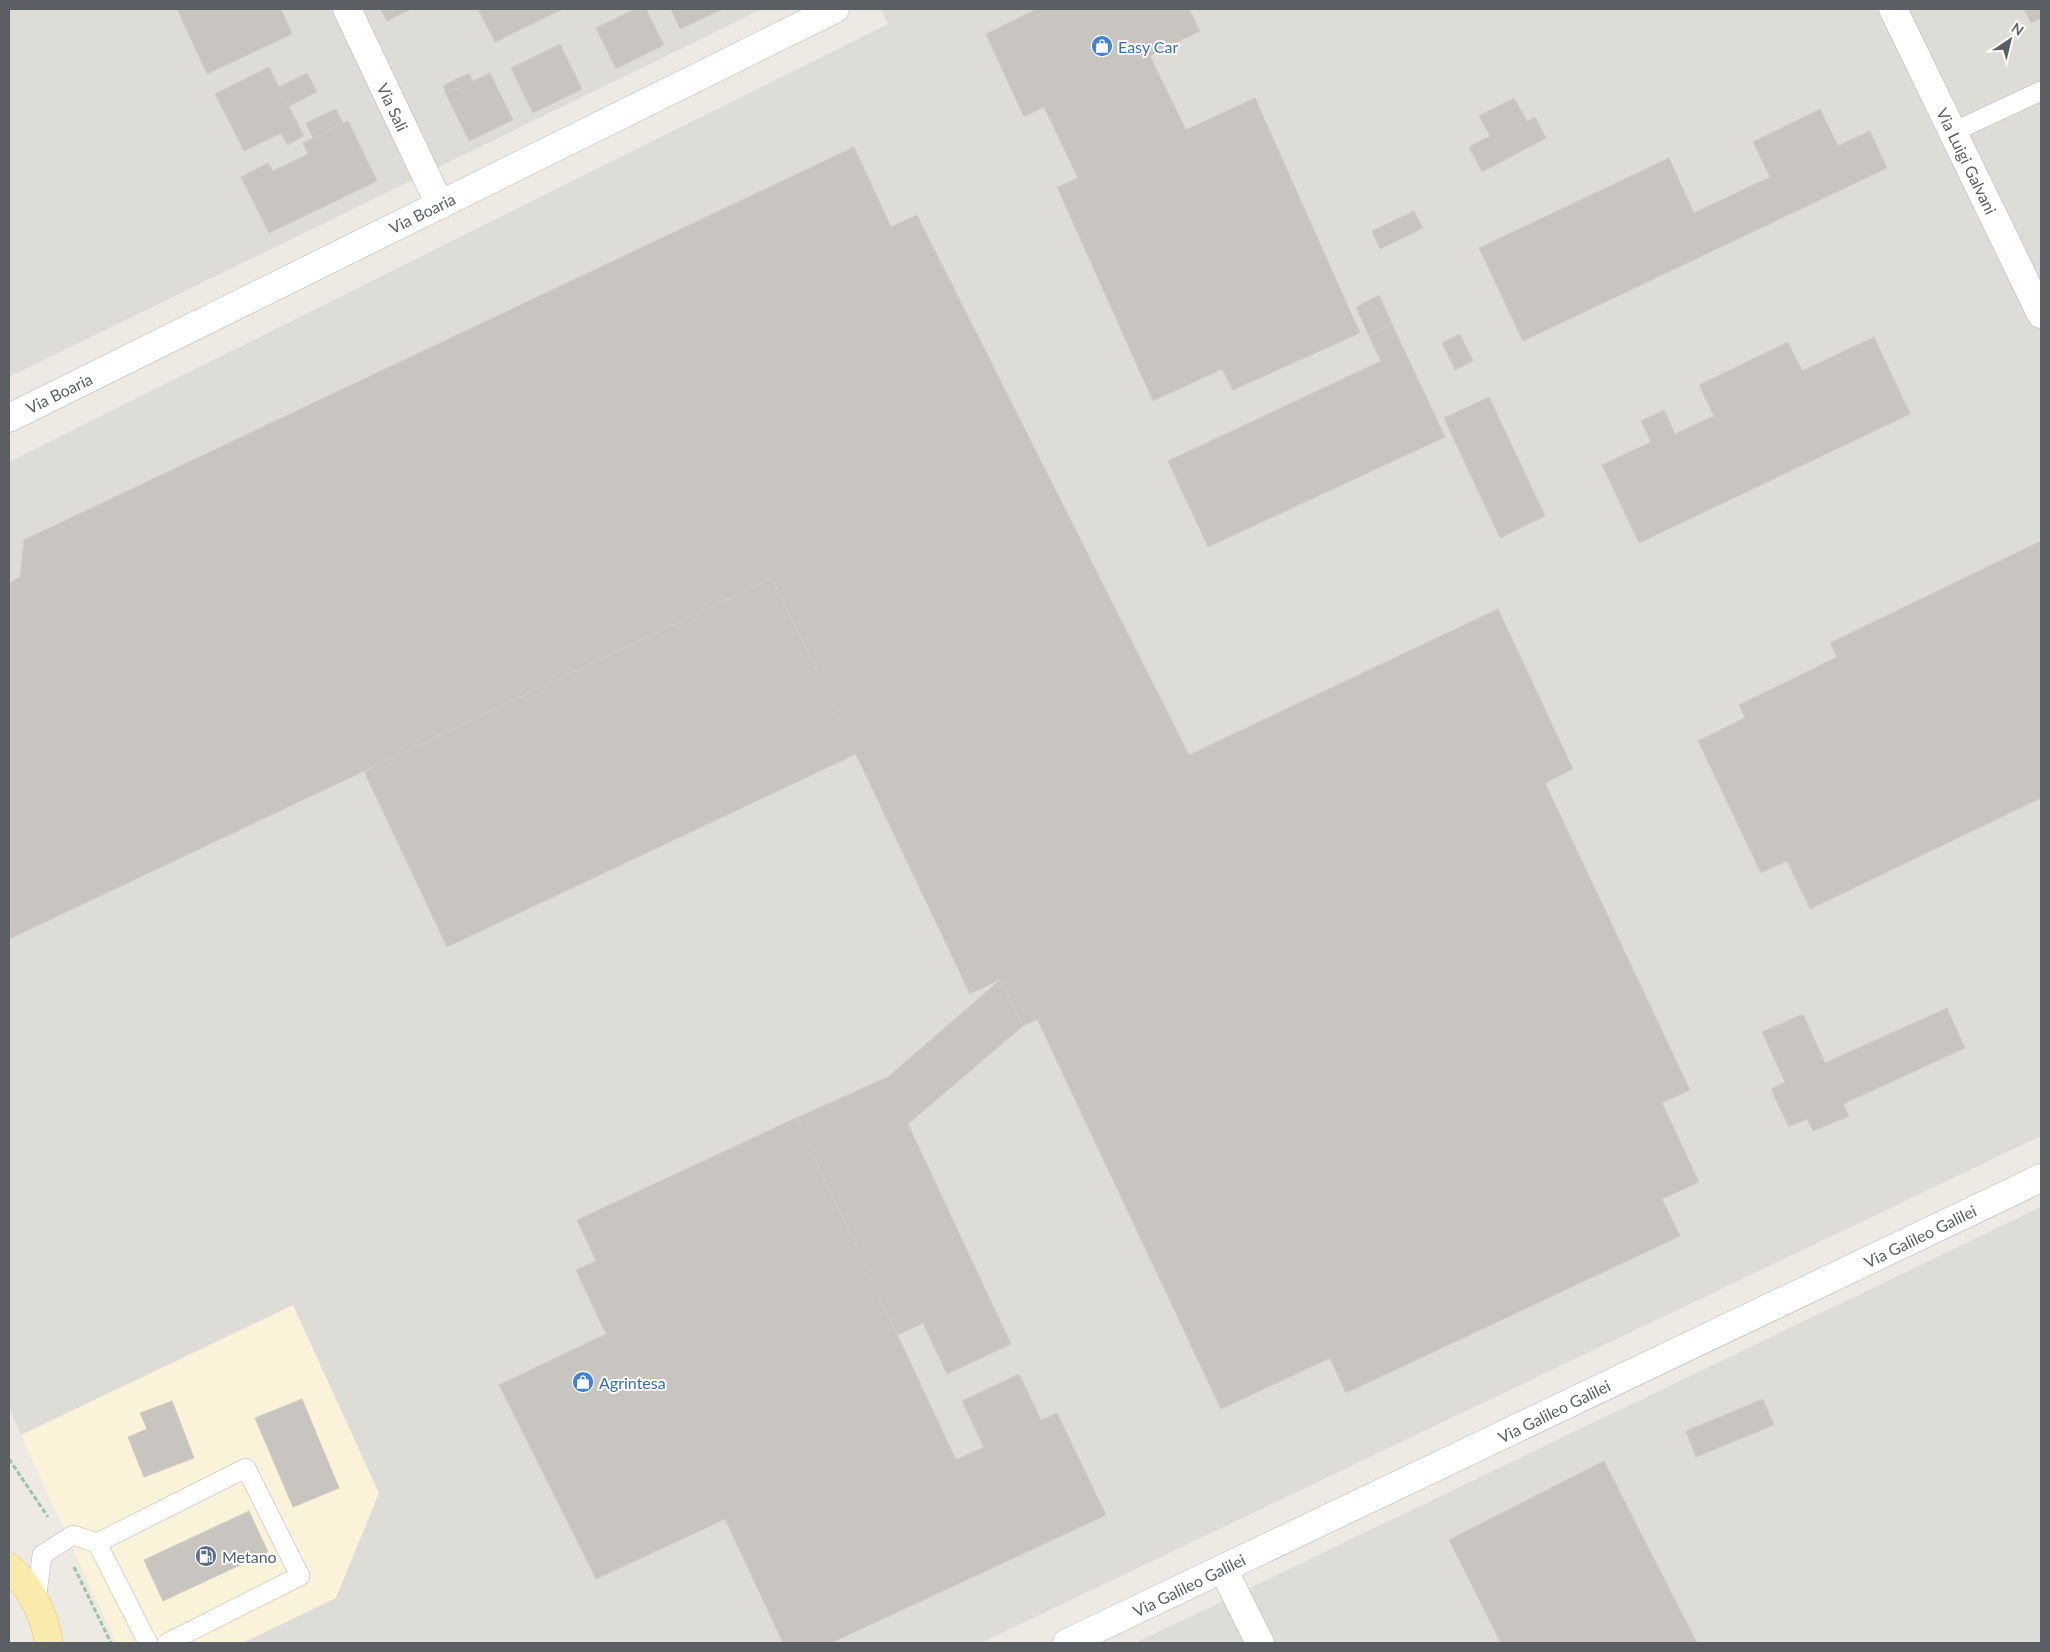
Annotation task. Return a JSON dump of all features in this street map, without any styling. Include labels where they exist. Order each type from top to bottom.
[{"type":"main road","points":[[9,1567],[36,1602],[49,1643]]},
{"type":"street","name":"Via Sali","points":[[347,9],[440,205]]},
{"type":"street","name":"Via Boaria","points":[[9,418],[835,9]]},
{"type":"street","name":"Via Luigi Galvani","points":[[1893,9],[1953,132],[2035,285],[2041,314]]},
{"type":"street","name":"Via Galileo Galilei","points":[[1067,1643],[2041,1178]]},
{"type":"street","points":[[1223,1569],[1260,1643]]},
{"type":"lane","points":[[1953,132],[2041,91]]},
{"type":"lane","points":[[97,1544],[246,1468],[300,1576],[168,1643]]},
{"type":"lane","points":[[36,1602],[42,1554],[73,1534],[97,1544],[148,1643]]},
{"type":"shaded area","points":[[9,9],[762,9],[9,377]]},
{"type":"shaded area","name":"Agrintesa","points":[[881,9],[2041,9],[2041,1136],[981,1643],[243,1643],[336,1598],[379,1493],[293,1305],[21,1435],[9,1408],[9,462],[888,24]]},
{"type":"shaded area","points":[[2041,1207],[2041,1643],[1135,1643],[1223,1601]]},
{"type":"shaded area","points":[[293,1304],[379,1493],[336,1598],[241,1643],[116,1643],[21,1435]]},
{"type":"building","points":[[177,9],[281,9],[292,34],[207,74]]},
{"type":"building","points":[[381,9],[411,9],[387,21]]},
{"type":"building","points":[[478,9],[563,9],[495,42]]},
{"type":"building","points":[[635,9],[646,9],[664,45],[616,69],[596,28]]},
{"type":"building","points":[[671,9],[723,9],[680,29]]},
{"type":"building","points":[[1037,9],[1189,9],[1200,31],[1150,56],[1186,130],[1255,98],[1360,333],[1233,390],[1222,369],[1153,401],[1057,187],[1078,178],[1044,107],[1024,117],[986,34]]},
{"type":"building","points":[[2024,9],[2041,9],[2041,18],[2031,23]]},
{"type":"building","points":[[560,44],[582,89],[533,113],[511,68]]},
{"type":"building","points":[[269,67],[304,136],[287,145],[281,133],[244,151],[215,94]]},
{"type":"building","points":[[307,73],[317,92],[289,106],[279,87]]},
{"type":"building","points":[[469,73],[473,81],[446,94],[443,86]]},
{"type":"building","points":[[490,73],[513,120],[469,141],[446,94]]},
{"type":"building","points":[[1514,98],[1527,121],[1535,117],[1546,138],[1482,172],[1469,147],[1490,136],[1479,116]]},
{"type":"building","points":[[336,109],[343,123],[313,138],[306,123]]},
{"type":"building","points":[[1820,109],[1838,146],[1870,131],[1887,168],[1523,341],[1479,248],[1669,158],[1694,213],[1770,177],[1753,142]]},
{"type":"building","points":[[348,121],[377,181],[269,233],[241,177],[268,163],[273,171],[308,154],[303,143]]},
{"type":"building","points":[[854,147],[891,227],[917,215],[1189,755],[1498,609],[1573,769],[1545,783],[1690,1090],[1662,1103],[1699,1182],[1662,1199],[1680,1236],[1346,1393],[1330,1358],[1221,1409],[1037,1019],[1023,1026],[1001,979],[970,994],[772,578],[9,939],[9,583],[20,577],[24,540]]},
{"type":"building","points":[[1414,211],[1423,228],[1380,249],[1372,231]]},
{"type":"building","points":[[1379,295],[1392,324],[1369,336],[1356,307]]},
{"type":"building","points":[[1392,324],[1445,437],[1208,547],[1168,461],[1381,361],[1369,336]]},
{"type":"building","points":[[1460,334],[1473,361],[1455,370],[1442,343]]},
{"type":"building","points":[[1874,337],[1910,414],[1639,543],[1602,465],[1651,442],[1641,421],[1664,410],[1675,434],[1714,416],[1699,385],[1788,342],[1802,371]]},
{"type":"building","points":[[1489,397],[1545,516],[1500,538],[1444,418]]},
{"type":"building","points":[[2041,541],[2041,798],[1810,909],[1787,861],[1761,873],[1698,741],[1745,718],[1739,705],[1837,657],[1830,643]]},
{"type":"building","points":[[772,578],[856,754],[447,947],[364,771]]},
{"type":"building","points":[[1001,979],[1023,1026],[908,1124],[1011,1344],[947,1374],[923,1323],[897,1335],[796,1118],[888,1077]]},
{"type":"building","points":[[1947,1008],[1965,1048],[1843,1104],[1849,1116],[1813,1131],[1807,1119],[1789,1127],[1771,1089],[1785,1082],[1762,1032],[1803,1014],[1825,1063]]},
{"type":"building","points":[[796,1118],[956,1460],[984,1447],[962,1401],[1019,1374],[1041,1420],[1057,1413],[1106,1515],[831,1643],[783,1643],[725,1519],[596,1579],[499,1385],[606,1334],[576,1270],[596,1261],[577,1220]]},
{"type":"building","points":[[302,1399],[339,1488],[293,1507],[255,1418]]},
{"type":"building","points":[[1763,1399],[1774,1425],[1696,1457],[1686,1431]]},
{"type":"building","points":[[172,1401],[194,1458],[144,1477],[128,1437],[147,1429],[140,1413]]},
{"type":"building","points":[[1604,1461],[1697,1643],[1501,1643],[1449,1540]]},
{"type":"building","points":[[249,1511],[268,1552],[163,1601],[144,1560]]},
{"type":"place","name":"Easy Car","points":[[1102,46]]},
{"type":"place","name":"Agrintesa","points":[[583,1382]]},
{"type":"place","name":"Metano","points":[[206,1556]]}]
